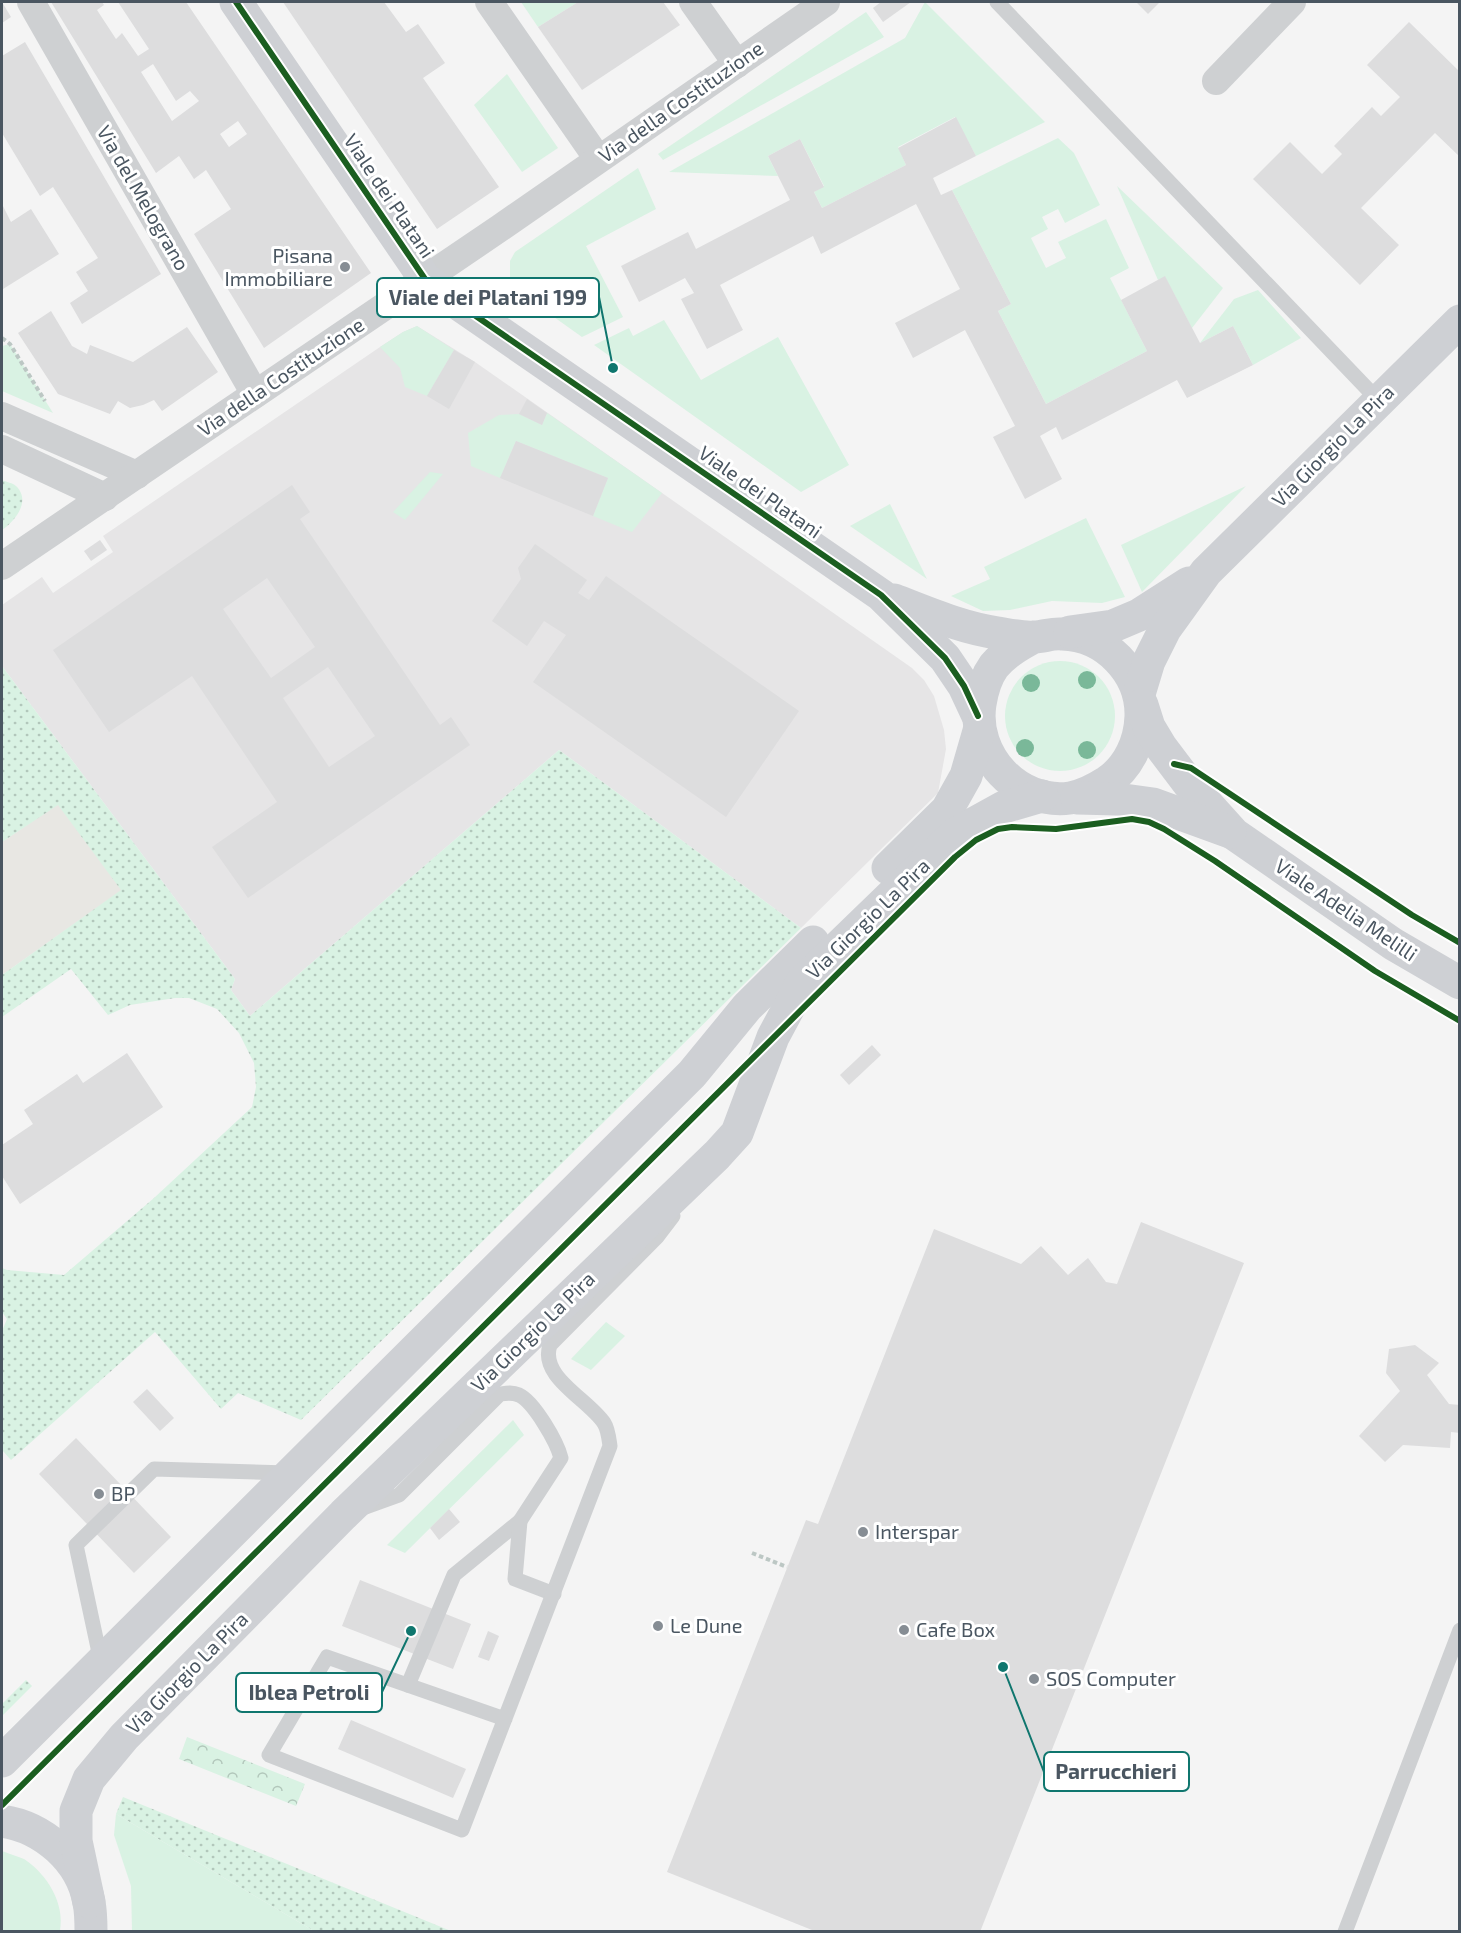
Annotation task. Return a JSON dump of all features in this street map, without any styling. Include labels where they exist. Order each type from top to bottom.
[{"type":"main road","name":"Viale dei Platani","points":[[236,2],[425,279],[880,595]]},
{"type":"main road","name":"Via Giorgio La Pira","points":[[1206,572],[1460,321]]},
{"type":"main road","points":[[978,723],[982,691],[993,668],[1011,649],[1047,635],[1113,626],[1139,615],[1206,572]]},
{"type":"main road","points":[[1056,797],[1095,790],[1117,776],[1132,754],[1141,730],[1140,699],[1149,661],[1165,629],[1206,572]]},
{"type":"main road","points":[[880,595],[959,625],[998,633],[1081,636],[1101,644],[1118,657],[1131,674],[1149,727],[1161,747],[1189,784],[1233,834]]},
{"type":"main road","points":[[880,595],[945,658],[964,686],[987,753],[1001,773],[1019,788],[1056,797],[1117,799],[1153,804],[1233,834]]},
{"type":"main road","name":"Via Giorgio La Pira","points":[[2,1761],[692,1074],[747,1007],[947,810],[966,777],[978,723]]},
{"type":"main road","name":"Via Giorgio La Pira","points":[[90,1917],[76,1841],[76,1811],[89,1779],[123,1737],[343,1515],[717,1155],[737,1133],[773,1037],[803,981],[955,834],[1004,807],[1056,797]]},
{"type":"main road","name":"Viale Adelia Melilli","points":[[1233,834],[1393,944],[1460,983]]},
{"type":"main road","points":[[2,1821],[16,1823],[41,1835],[63,1852],[79,1875],[90,1917]]},
{"type":"street","name":"Via del Melograno","points":[[31,2],[255,394]]},
{"type":"street","points":[[489,2],[598,159]]},
{"type":"street","points":[[693,2],[737,64]]},
{"type":"street","name":"Via della Costituzione","points":[[2,566],[425,279],[826,2]]},
{"type":"street","points":[[1216,81],[1292,2]]},
{"type":"street","points":[[2,416],[137,475]]},
{"type":"street","points":[[2,449],[105,497]]},
{"type":"lane","points":[[997,2],[1379,401]]},
{"type":"lane","points":[[506,1719],[327,1657],[269,1755],[462,1830],[506,1719],[610,1446],[605,1424],[557,1376],[549,1362],[547,1353],[550,1345],[657,1237],[717,1155]]},
{"type":"lane","points":[[343,1515],[399,1495],[500,1394],[511,1392],[520,1395],[530,1404],[559,1447],[561,1458],[520,1521],[454,1575],[408,1685]]},
{"type":"lane","points":[[101,1664],[76,1545],[154,1469],[291,1474]]},
{"type":"lane","points":[[520,1521],[515,1579],[554,1593]]},
{"type":"lane","points":[[1345,1932],[1460,1630]]},
{"type":"path","points":[[2,338],[10,344],[53,413],[51,437]]},
{"type":"path","points":[[752,1553],[787,1567]]},
{"type":"shaded area","points":[[417,326],[475,362],[912,668],[924,680],[934,696],[944,730],[946,749],[938,793],[801,928],[559,750],[250,1016],[231,990],[235,979],[2,666],[2,605],[42,577],[53,593],[113,552],[103,536],[380,347]]},
{"type":"shaded area","points":[[58,804],[122,890],[2,975],[2,842]]},
{"type":"green space","points":[[521,2],[578,2],[538,27]]},
{"type":"green space","points":[[925,2],[1045,122],[976,156],[955,117],[898,147],[906,165],[822,208],[814,192],[824,186],[800,139],[768,156],[778,176],[669,172],[905,38]]},
{"type":"green space","points":[[866,12],[884,37],[663,160],[658,154]]},
{"type":"green space","points":[[507,74],[558,148],[522,172],[474,105]]},
{"type":"green space","points":[[1058,138],[1074,153],[1100,205],[1065,223],[1058,209],[1042,217],[1048,229],[1031,238],[1046,268],[1066,258],[1058,242],[1106,219],[1129,268],[1110,278],[1147,351],[1046,404],[998,311],[1011,304],[952,190]]},
{"type":"green space","points":[[638,168],[656,209],[586,246],[623,317],[582,337],[516,290],[510,277],[510,261],[515,252]]},
{"type":"green space","points":[[1117,186],[1223,288],[1192,328],[1165,277],[1158,280]]},
{"type":"green space","points":[[1258,290],[1301,338],[1253,365],[1233,326],[1200,343],[1234,299]]},
{"type":"green space","points":[[664,320],[701,380],[778,337],[849,465],[801,492],[594,345],[629,328],[633,336]]},
{"type":"green space","points":[[417,326],[454,350],[427,396],[405,387],[400,368],[380,347]]},
{"type":"green space","points":[[10,344],[53,413],[2,391],[2,346]]},
{"type":"green space","points":[[547,413],[662,493],[632,532],[593,516],[608,478],[516,441],[500,478],[471,466],[468,433],[499,415],[519,414],[542,425]]},
{"type":"green space","points":[[430,472],[443,474],[405,520],[393,512]]},
{"type":"green space","points":[[2,480],[16,486],[22,498],[22,504],[16,517],[2,530]]},
{"type":"green space","points":[[1246,486],[1142,592],[1121,545]]},
{"type":"green space","points":[[890,504],[927,579],[850,526]]},
{"type":"green space","points":[[1086,518],[1125,597],[1102,603],[1052,601],[1010,610],[983,611],[951,596],[990,579],[984,567]]},
{"type":"green space","points":[[1060,661],[1081,665],[1099,677],[1111,695],[1115,716],[1111,737],[1099,755],[1081,767],[1060,771],[1039,767],[1021,755],[1009,737],[1005,716],[1009,695],[1021,677],[1039,665]]},
{"type":"green space","points":[[2,666],[235,979],[231,990],[250,1016],[559,750],[801,928],[301,1420],[238,1393],[221,1409],[155,1332],[11,1460],[2,1450],[2,1331],[7,1319],[2,1312],[2,1268],[64,1275],[154,1198],[252,1107],[256,1087],[254,1063],[239,1033],[217,1009],[189,998],[130,1005],[108,1015],[71,969],[2,1017],[2,975],[121,890],[58,805],[2,842]]},
{"type":"green space","points":[[606,1322],[625,1336],[591,1370],[571,1359]]},
{"type":"green space","points":[[513,1420],[524,1435],[405,1553],[387,1545]]},
{"type":"green space","points":[[26,1680],[32,1686],[2,1716],[2,1704]]},
{"type":"green space","points":[[187,1737],[305,1784],[296,1806],[179,1759]]},
{"type":"green space","points":[[123,1797],[451,1931],[314,1931],[116,1814]]},
{"type":"green space","points":[[116,1814],[314,1931],[132,1931],[131,1886],[114,1835]]},
{"type":"green space","points":[[2,1851],[24,1859],[47,1881],[60,1910],[60,1931],[2,1931]]},
{"type":"building","points":[[2,2],[11,17],[2,23]]},
{"type":"building","points":[[51,2],[102,2],[104,5],[97,10],[116,39],[122,33],[138,56],[149,49],[118,2],[186,2],[371,273],[264,348],[194,234],[231,209],[206,170],[194,179],[179,156],[156,173]],"holes":[[[153,64],[176,101],[190,91],[199,101],[172,121],[141,72]],[[238,121],[247,134],[229,147],[220,134]]]},
{"type":"building","points":[[283,2],[384,2],[406,32],[418,24],[445,63],[423,78],[499,187],[437,229]]},
{"type":"building","points":[[578,2],[663,2],[680,25],[582,90],[538,27]]},
{"type":"building","points":[[881,2],[911,2],[883,22],[873,8]]},
{"type":"building","points":[[1136,2],[1160,2],[1148,14]]},
{"type":"building","points":[[1409,22],[1460,72],[1460,157],[1435,133],[1361,208],[1399,245],[1360,285],[1253,179],[1290,142],[1322,174],[1342,154],[1334,146],[1372,107],[1381,116],[1400,97],[1367,65]]},
{"type":"building","points":[[25,42],[161,274],[82,324],[70,303],[88,291],[76,272],[98,258],[53,187],[40,196],[2,133],[2,56]]},
{"type":"building","points":[[956,117],[976,156],[933,178],[941,195],[952,190],[1011,304],[998,311],[1046,404],[1147,351],[1121,300],[1165,276],[1200,343],[1233,326],[1253,365],[1187,398],[1177,380],[1062,440],[1056,427],[1040,436],[1062,479],[1025,499],[993,437],[1015,426],[965,330],[913,358],[895,323],[960,289],[916,204],[821,254],[813,236],[720,285],[743,330],[707,349],[681,299],[694,293],[685,278],[639,302],[621,266],[688,232],[696,249],[790,200],[768,156],[800,139],[824,187],[814,192],[822,208],[906,165],[898,148]]},
{"type":"building","points":[[2,204],[11,222],[31,209],[59,254],[3,289],[2,288]]},
{"type":"building","points":[[51,311],[72,346],[87,354],[90,345],[133,362],[187,327],[218,372],[162,411],[154,400],[130,408],[118,401],[110,414],[58,394],[18,333]]},
{"type":"building","points":[[454,350],[475,362],[449,409],[427,396]]},
{"type":"building","points":[[527,399],[547,413],[542,425],[519,414]]},
{"type":"building","points":[[516,441],[608,478],[593,516],[500,478]]},
{"type":"building","points":[[292,485],[310,512],[300,519],[440,725],[451,717],[470,745],[248,898],[212,847],[277,802],[192,676],[109,732],[53,650]],"holes":[[[267,578],[315,647],[271,678],[223,609]],[[328,667],[375,736],[329,767],[283,698]]]},
{"type":"building","points":[[100,540],[107,550],[91,561],[84,551]]},
{"type":"building","points":[[535,544],[587,580],[578,593],[589,600],[606,576],[799,711],[726,817],[533,682],[566,635],[544,621],[527,646],[492,621],[521,579],[518,568]]},
{"type":"building","points":[[872,1045],[881,1055],[849,1085],[840,1075]]},
{"type":"building","points":[[127,1053],[163,1107],[20,1204],[2,1176],[2,1145],[33,1124],[24,1110],[77,1074],[83,1083]]},
{"type":"building","points":[[1141,1222],[1244,1263],[980,1932],[817,1932],[667,1872],[806,1520],[818,1524],[934,1229],[1021,1264],[1041,1246],[1068,1275],[1088,1258],[1106,1282],[1117,1284]]},
{"type":"building","points":[[1415,1345],[1439,1363],[1427,1375],[1449,1404],[1460,1405],[1460,1433],[1451,1432],[1450,1448],[1403,1445],[1385,1462],[1359,1436],[1400,1391],[1386,1373],[1389,1349]]},
{"type":"building","points":[[147,1389],[174,1418],[160,1431],[133,1402]]},
{"type":"building","points":[[76,1438],[171,1537],[134,1573],[39,1474]]},
{"type":"building","points":[[449,1509],[460,1522],[439,1540],[430,1528]]},
{"type":"building","points":[[360,1580],[471,1624],[453,1669],[342,1626]]},
{"type":"building","points":[[488,1631],[499,1636],[489,1661],[478,1657]]},
{"type":"building","points":[[351,1720],[466,1769],[453,1798],[338,1749]]},
{"type":"cycle path","points":[[236,2],[425,279],[881,595],[945,658],[964,686],[978,716]]},
{"type":"cycle path","points":[[1174,764],[1191,768],[1412,915],[1460,943]]},
{"type":"cycle path","points":[[2,1805],[955,857],[976,840],[998,829],[1012,827],[1056,829],[1132,819],[1149,822],[1215,861],[1375,971],[1460,1021]]},
{"type":"place","name":"Pisana Immobiliare","points":[[345,267]]},
{"type":"place","name":"Viale dei Platani 199","points":[[613,368]]},
{"type":"place","name":"BP","points":[[99,1494]]},
{"type":"place","name":"Interspar","points":[[863,1532]]},
{"type":"place","name":"Le Dune","points":[[658,1626]]},
{"type":"place","name":"Cafe Box","points":[[904,1630]]},
{"type":"place","name":"Iblea Petroli","points":[[411,1631]]},
{"type":"place","name":"Parrucchieri","points":[[1003,1667]]},
{"type":"place","name":"SOS Computer","points":[[1034,1679]]}]
